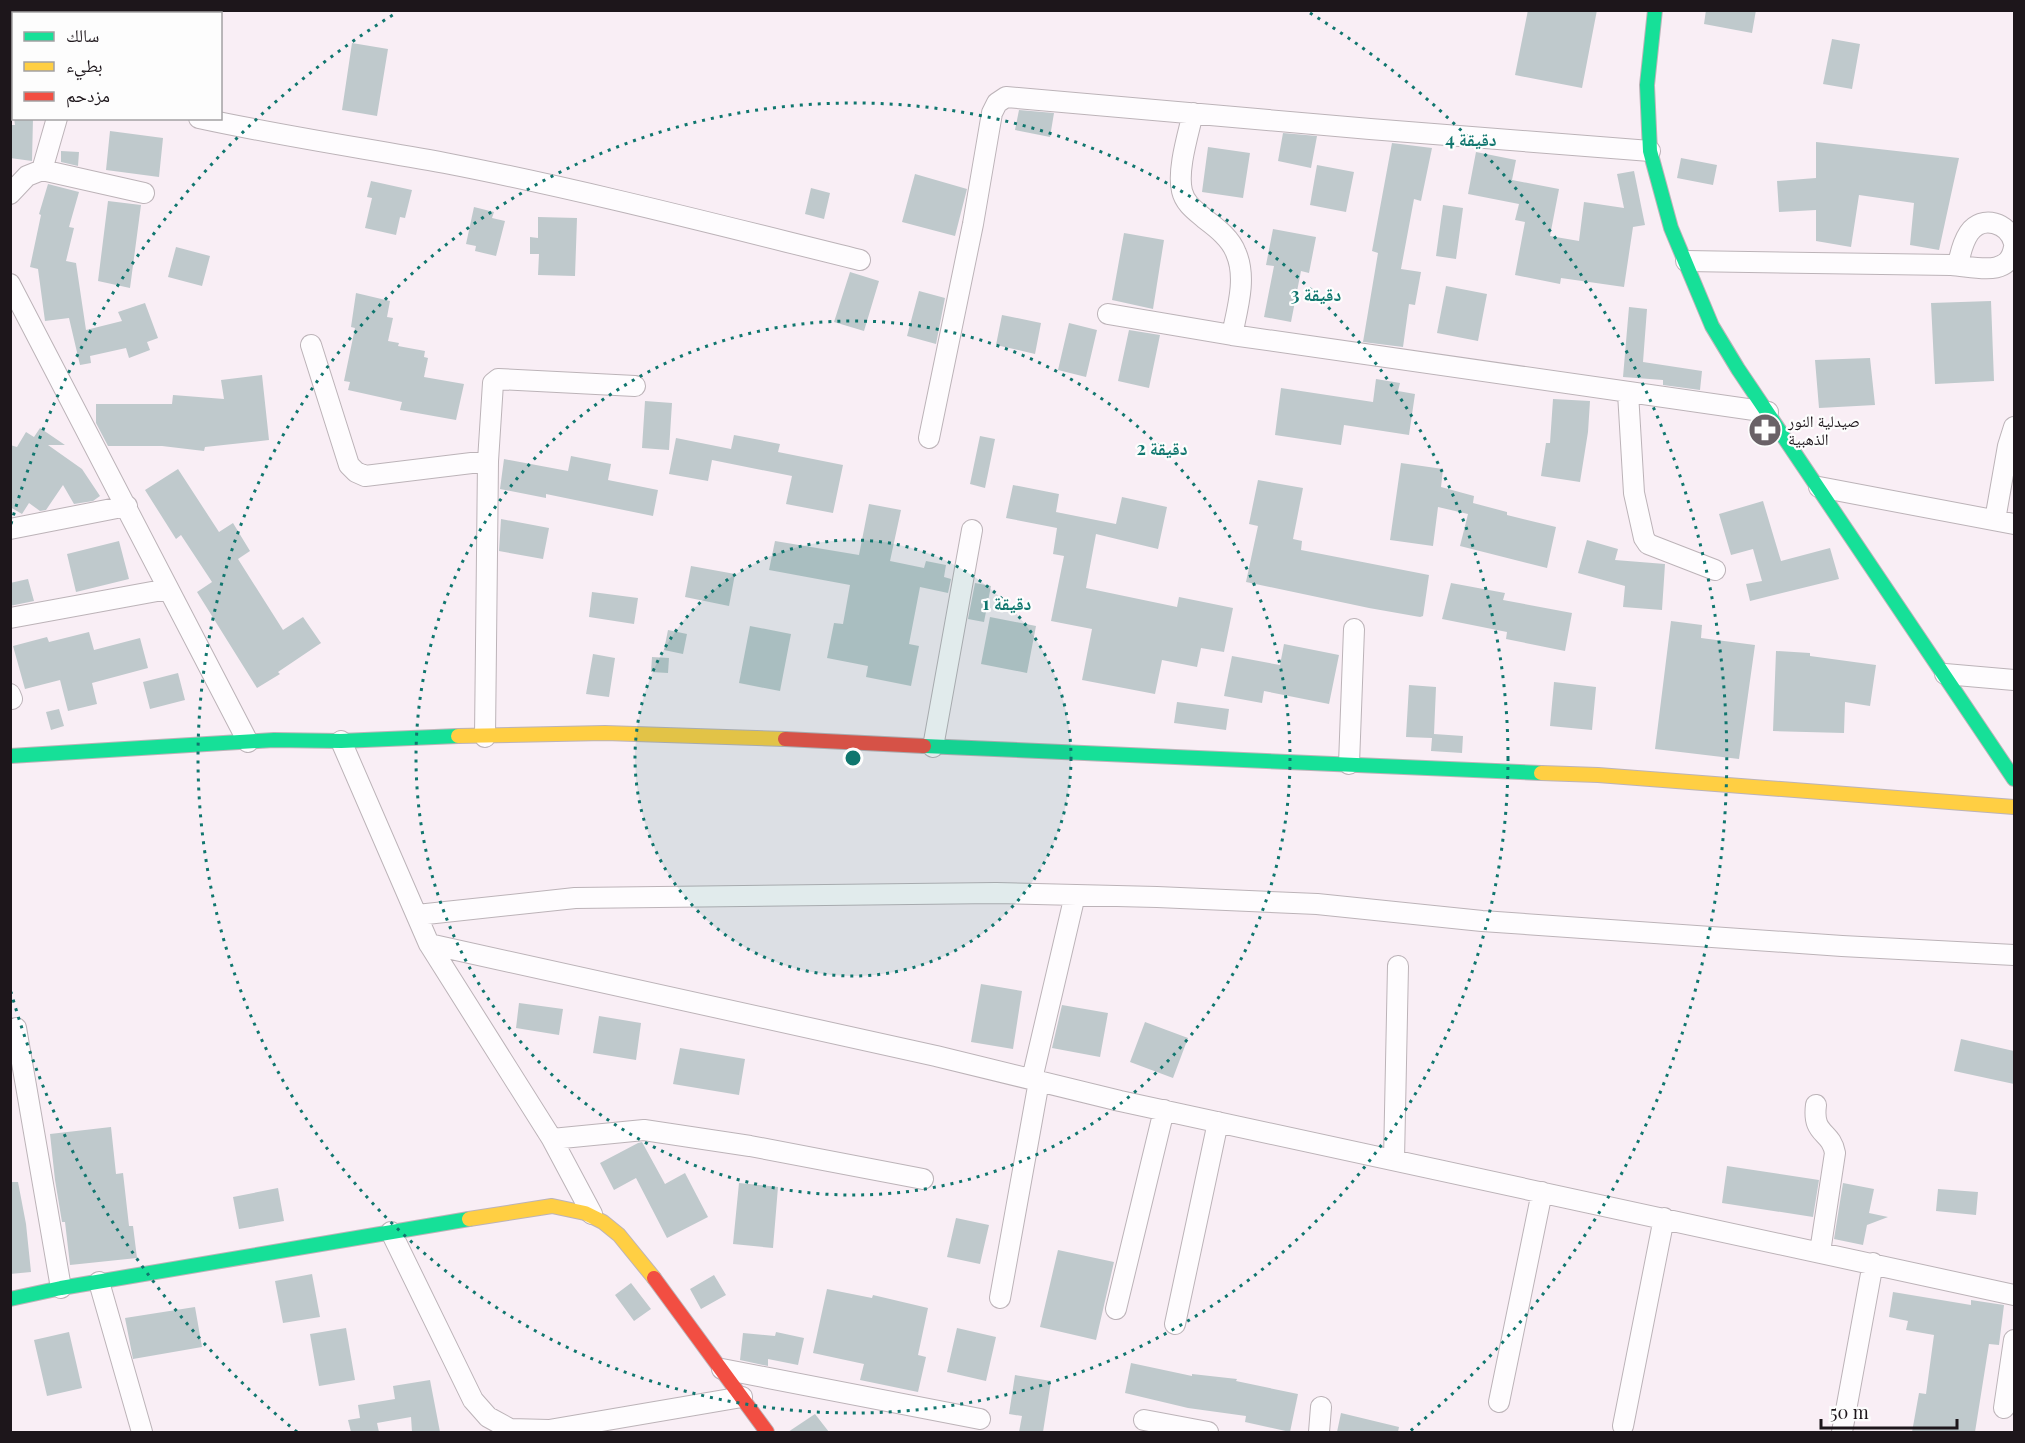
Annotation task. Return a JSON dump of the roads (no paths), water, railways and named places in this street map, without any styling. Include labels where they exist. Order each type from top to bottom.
[{"type":"street","points":[[1655,10],[1647,85],[1650,150],[1671,228],[1712,326],[1738,369],[2014,779]]},
{"type":"street","points":[[928,438],[973,224],[992,113],[997,103],[1006,97],[1650,150]]},
{"type":"street","points":[[1193,113],[1184,159],[1182,191],[1189,205],[1223,234],[1236,253],[1240,274],[1239,298],[1232,335]]},
{"type":"street","points":[[42,170],[56,120]]},
{"type":"street","points":[[208,120],[267,133],[444,163],[585,193],[860,260]]},
{"type":"street","points":[[10,194],[27,176],[42,170],[144,193]]},
{"type":"street","points":[[1686,261],[1958,265],[1985,269],[2004,266],[2013,256],[2012,234],[2004,227],[1992,222],[1979,224],[1970,231],[1960,253],[1958,265]]},
{"type":"street","points":[[10,284],[248,742]]},
{"type":"street","points":[[1107,314],[1232,335],[1768,412]]},
{"type":"street","points":[[311,345],[349,465],[356,472],[365,476],[488,461]]},
{"type":"street","points":[[484,737],[488,461],[493,383],[498,379],[635,386]]},
{"type":"street","points":[[1628,393],[1634,493],[1644,538],[1648,544],[1715,570]]},
{"type":"street","points":[[1819,487],[2005,522],[2008,446],[2014,427]]},
{"type":"street","points":[[10,529],[127,506]]},
{"type":"street","points":[[933,747],[972,530]]},
{"type":"street","points":[[10,618],[168,589]]},
{"type":"street","points":[[1349,764],[1354,629]]},
{"type":"street","points":[[1945,674],[2014,680]]},
{"type":"street","points":[[10,756],[274,740],[341,741],[406,737],[605,734],[694,735],[1609,776],[2014,807]]},
{"type":"street","points":[[341,741],[429,944],[552,1138],[592,1214]]},
{"type":"street","points":[[417,915],[575,898],[888,894],[1075,895],[1317,904],[1482,921],[1842,946],[2014,955]]},
{"type":"street","points":[[1000,1298],[1035,1080],[1075,895]]},
{"type":"street","points":[[429,944],[936,1056],[1218,1122],[2014,1295]]},
{"type":"street","points":[[1394,1160],[1398,966]]},
{"type":"street","points":[[16,1028],[61,1288]]},
{"type":"street","points":[[1816,1105],[1814,1118],[1816,1124],[1834,1145],[1835,1153],[1820,1252]]},
{"type":"street","points":[[1116,1309],[1164,1110]]},
{"type":"street","points":[[1175,1324],[1218,1122]]},
{"type":"street","points":[[552,1138],[615,1131],[654,1131],[750,1146],[923,1179]]},
{"type":"street","points":[[1499,1402],[1542,1192]]},
{"type":"street","points":[[10,1299],[61,1288],[552,1206],[574,1209],[592,1214],[612,1227],[628,1244],[767,1432]]},
{"type":"street","points":[[1623,1426],[1664,1218]]},
{"type":"street","points":[[391,1232],[473,1400],[488,1417],[510,1429],[549,1430],[742,1397]]},
{"type":"street","points":[[1842,1432],[1873,1263]]},
{"type":"street","points":[[99,1282],[142,1432]]},
{"type":"street","points":[[2004,1408],[2014,1340]]},
{"type":"street","points":[[722,1369],[980,1419]]},
{"type":"street","points":[[1319,1432],[1321,1407]]},
{"type":"street","points":[[1144,1420],[1208,1432]]},
{"type":"place","name":"صيدلية النور الذهبية","points":[[1765,430]]}]
